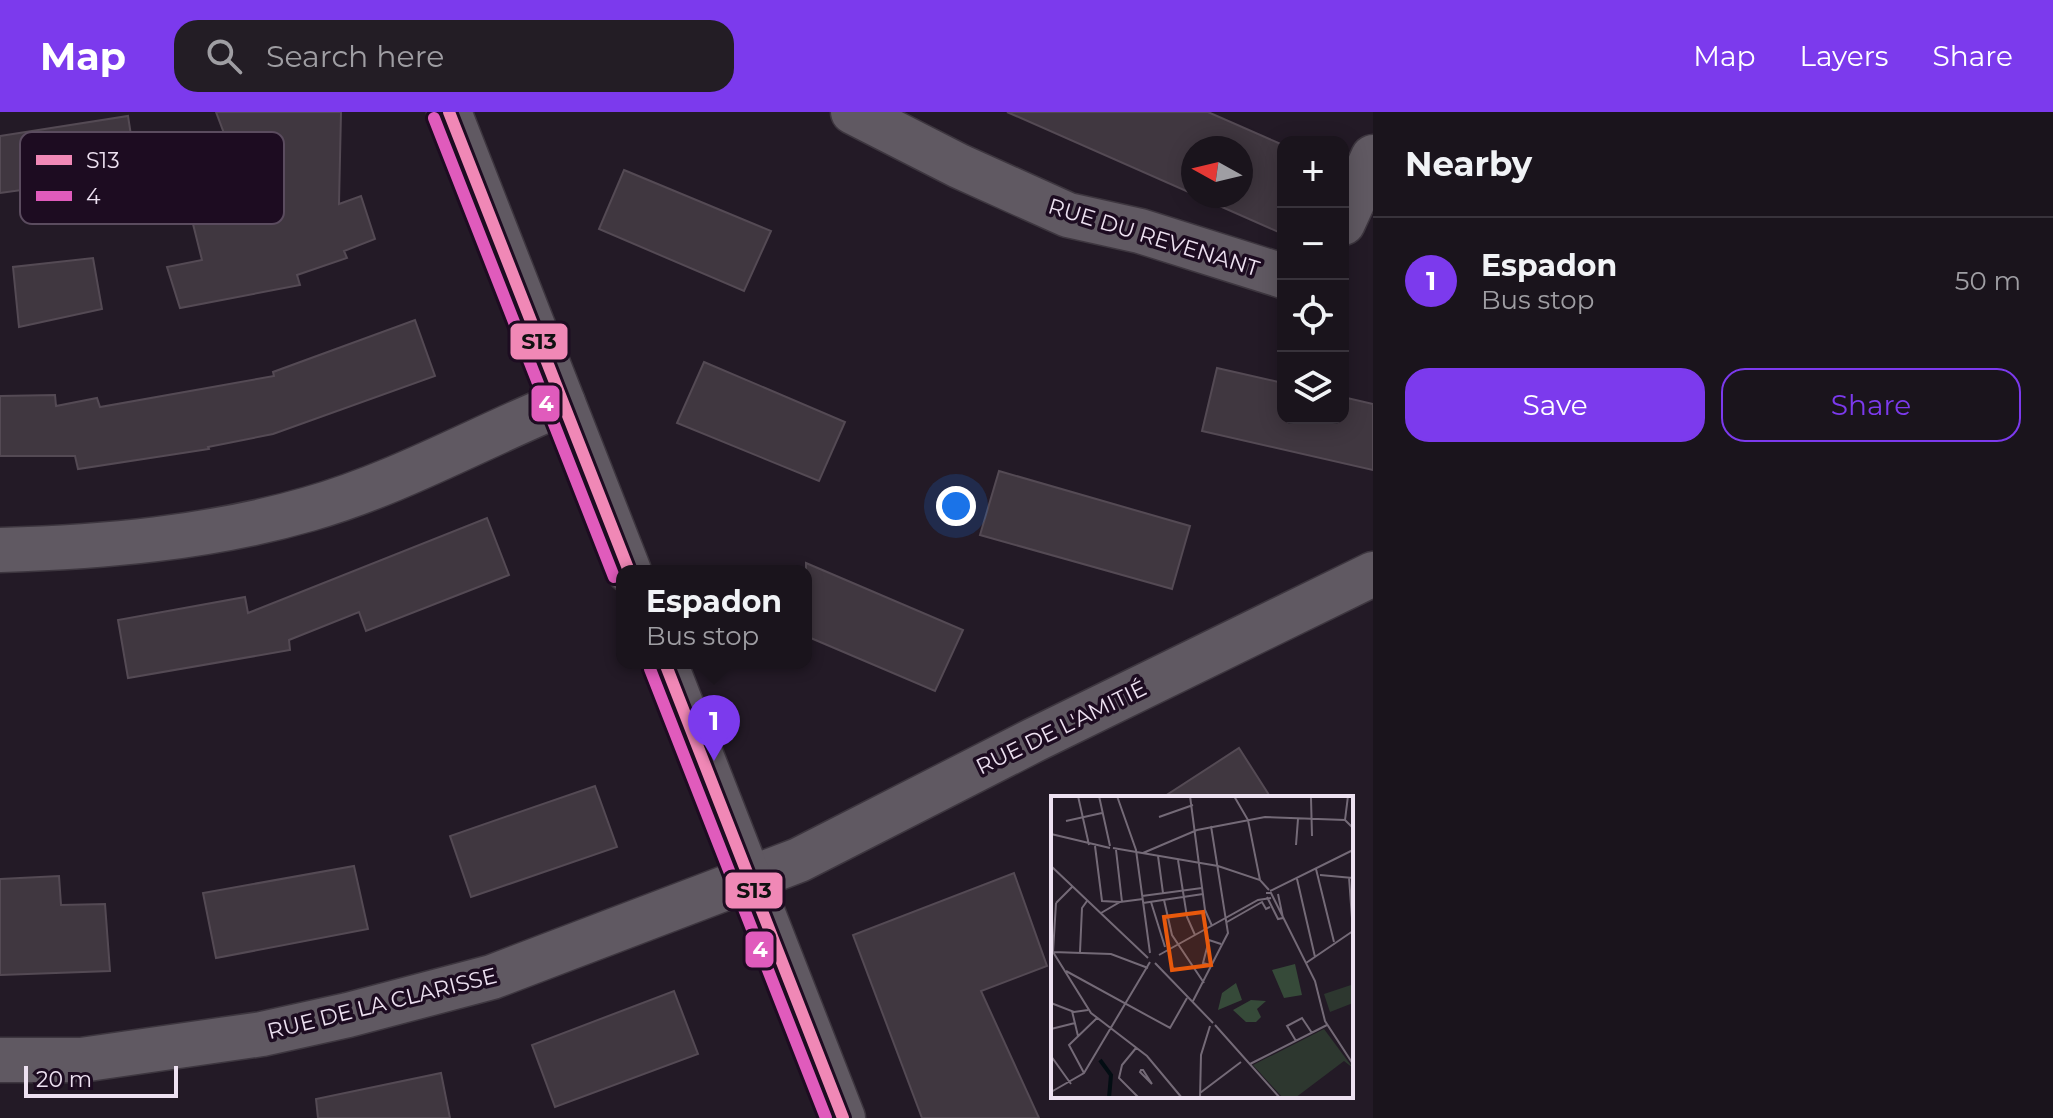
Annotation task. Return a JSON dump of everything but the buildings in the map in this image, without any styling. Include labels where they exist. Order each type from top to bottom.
[{"type":"street","points":[[449,112],[627,565]]},
{"type":"street","name":"RUE DU REVENANT","points":[[853,112],[959,166],[1068,215],[1140,231],[1277,274]]},
{"type":"street","points":[[1349,210],[1373,157]]},
{"type":"street","points":[[0,550],[68,548],[194,534],[309,509],[404,473],[563,403]]},
{"type":"street","name":"RUE DE L'AMITIÉ","points":[[749,880],[799,860],[1034,740],[1373,574]]},
{"type":"street","points":[[667,669],[843,1118]]},
{"type":"street","name":"RUE DE LA CLARISSE","points":[[0,1060],[81,1060],[262,1034],[348,1015],[492,977],[749,880]]},
{"type":"transit line","name":"S13","points":[[449,112],[627,565]]},
{"type":"transit line","name":"4","points":[[434,118],[614,577]]},
{"type":"transit line","name":"4","points":[[650,669],[826,1118]]},
{"type":"transit line","name":"S13","points":[[667,669],[843,1118]]},
{"type":"place","name":"Espadon","points":[[714,761]]}]
